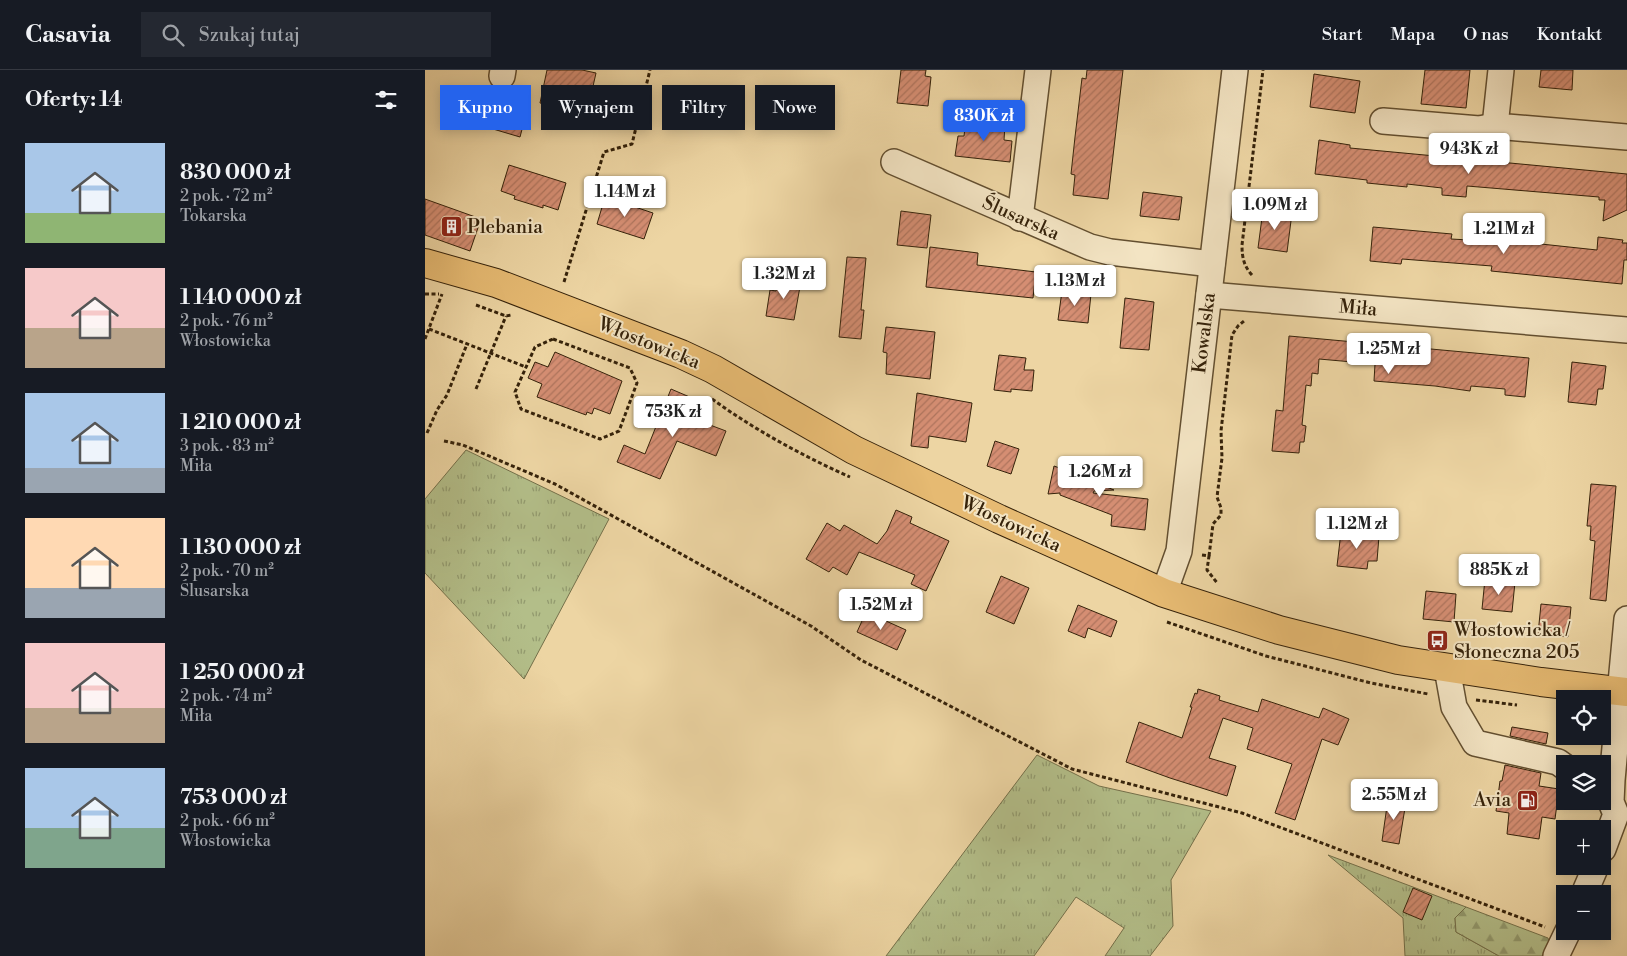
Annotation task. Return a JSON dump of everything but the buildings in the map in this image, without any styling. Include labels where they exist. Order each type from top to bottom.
[{"type":"main road","name":"Włostowicka","points":[[425,262],[496,283],[713,368],[853,450],[1008,523],[1164,593],[1217,611],[1325,642],[1398,660],[1624,692]]},
{"type":"street","points":[[1020,218],[1038,70]]},
{"type":"street","name":"Kowalska","points":[[1164,593],[1179,551],[1235,70]]},
{"type":"street","points":[[1495,126],[1501,70]]},
{"type":"street","points":[[1383,121],[1479,129],[1495,126],[1627,137]]},
{"type":"street","name":"Ślusarska","points":[[894,162],[1089,248],[1212,264]]},
{"type":"street","name":"Miła","points":[[1209,295],[1627,330]]},
{"type":"street","points":[[1611,759],[1624,692],[1627,619]]},
{"type":"street","points":[[1447,668],[1454,707],[1475,743],[1556,762]]},
{"type":"street","points":[[1611,802],[1622,817],[1611,836]]},
{"type":"path","points":[[563,283],[604,152],[632,144],[650,70]]},
{"type":"path","points":[[425,339],[442,294]]},
{"type":"path","points":[[476,388],[506,316]]},
{"type":"path","points":[[429,329],[526,367]]},
{"type":"path","points":[[553,339],[630,368],[637,383],[619,431],[600,439],[521,409],[515,392],[526,367],[535,346],[553,339]]},
{"type":"path","points":[[427,432],[437,410],[447,395],[467,344]]},
{"type":"path","points":[[444,441],[463,445],[555,484],[811,626],[861,660],[1072,769],[1242,813],[1564,941]]},
{"type":"path","points":[[1179,551],[1209,556],[1207,570],[1219,586],[1225,588]]},
{"type":"green space","points":[[466,450],[609,519],[524,679],[425,573],[425,499]]},
{"type":"green space","points":[[1037,755],[1099,786],[1211,811],[1171,880],[1173,926],[1150,956],[1105,956],[1124,928],[1076,897],[1034,956],[886,956]]},
{"type":"green space","points":[[1328,855],[1466,907],[1455,918],[1456,932],[1499,956],[1405,956],[1403,918]]},
{"type":"green space","points":[[1466,907],[1548,938],[1550,946],[1542,956],[1499,956],[1456,932],[1455,918]]},
{"type":"place","name":"Plebania","points":[[451,227]]},
{"type":"place","name":"Włostowicka / Słoneczna 205","points":[[1438,641]]},
{"type":"place","name":"Avia","points":[[1527,800]]}]
